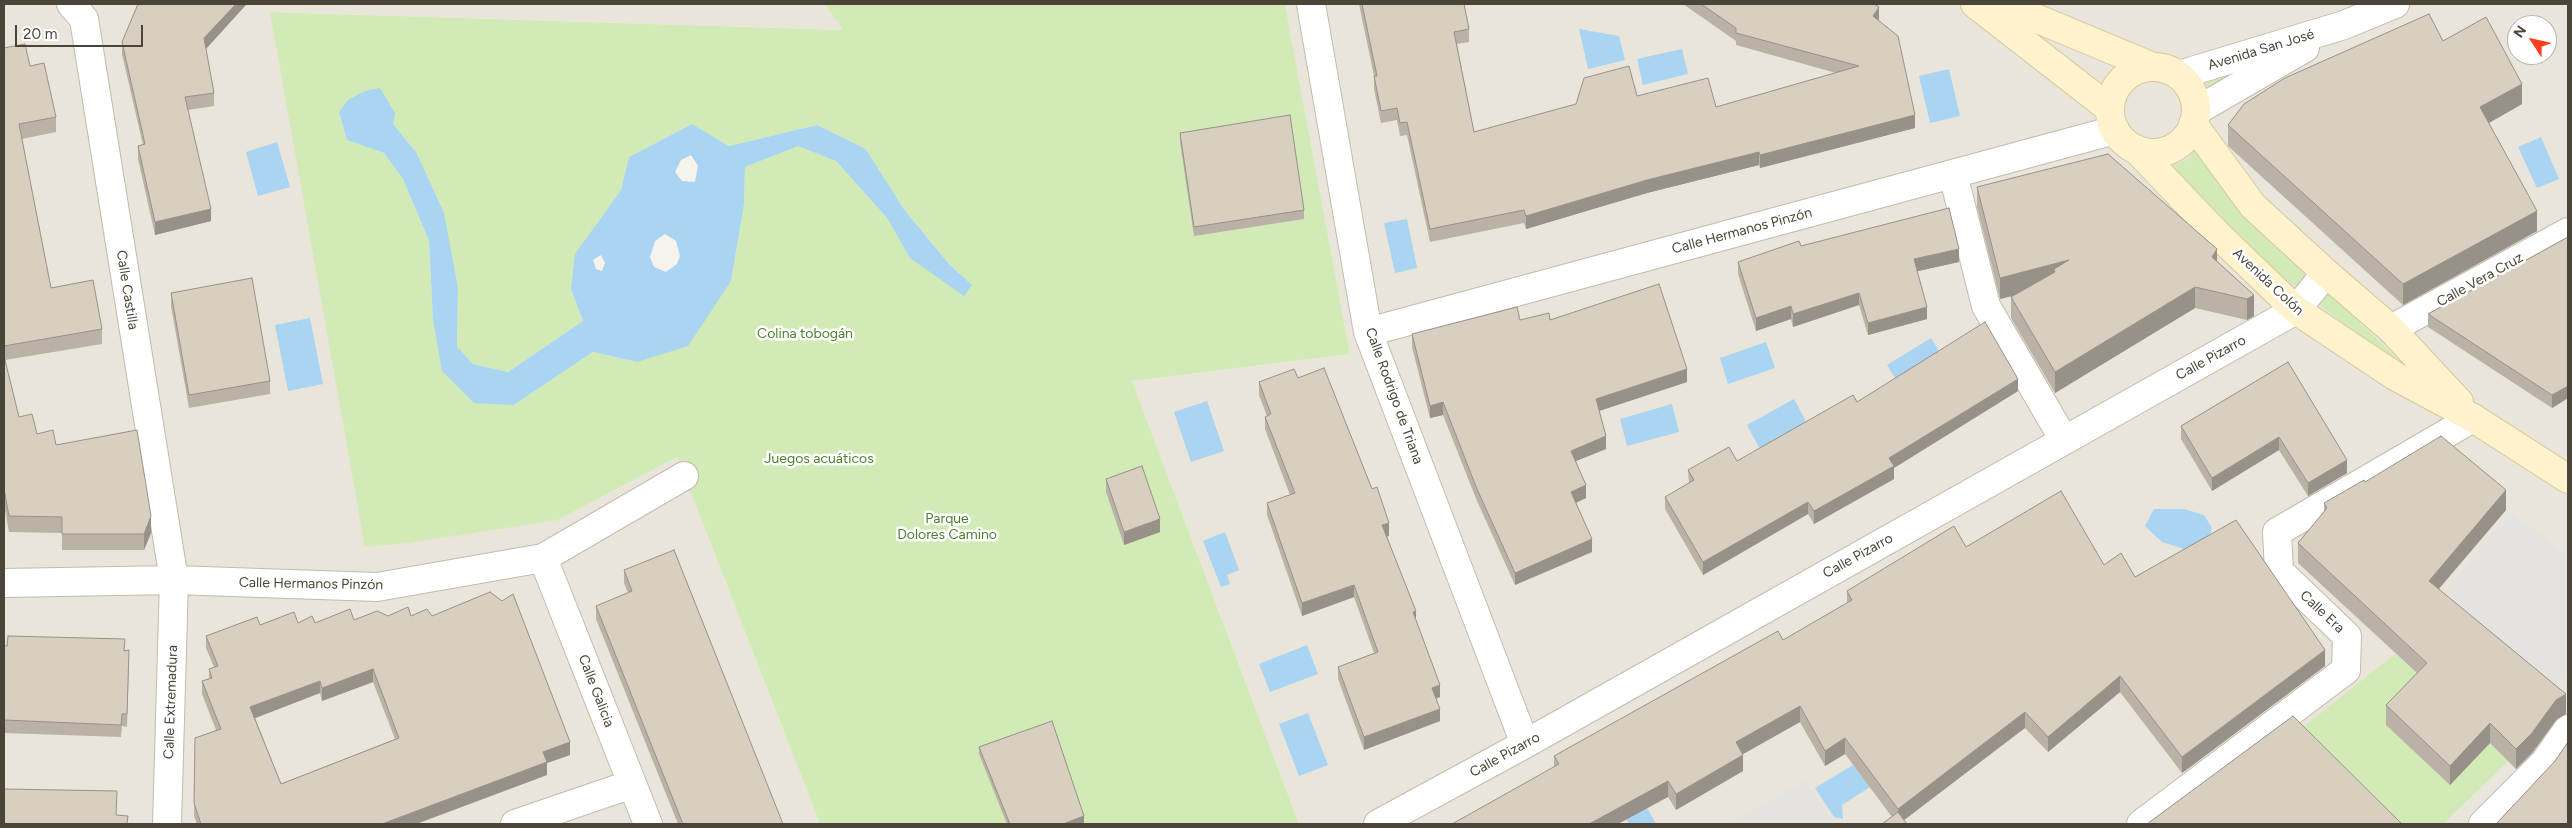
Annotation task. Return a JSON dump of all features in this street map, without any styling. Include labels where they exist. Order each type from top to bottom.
[{"type":"main road","points":[[1975,4],[2112,119],[2124,141],[2136,149],[2151,153],[2166,151],[2187,136],[2195,118],[2194,98],[2188,86],[2179,75],[2167,69],[2153,67],[2002,4]]},
{"type":"main road","points":[[2112,119],[2117,86],[2127,75],[2139,69],[2153,67]]},
{"type":"main road","name":"Avenida Colón","points":[[2195,118],[2253,206],[2391,329],[2474,418]]},
{"type":"main road","name":"Avenida Colón","points":[[2136,149],[2217,234],[2296,310],[2394,376],[2474,418],[2568,479]]},
{"type":"street","name":"Calle Rodrigo de Triana","points":[[1311,4],[1368,332],[1525,744]]},
{"type":"street","name":"Avenida San José","points":[[2179,75],[2344,25],[2395,4]]},
{"type":"street","name":"Calle Castilla","points":[[84,9],[174,580]]},
{"type":"street","name":"Avenida San José","points":[[2195,118],[2344,25]]},
{"type":"street","name":"Calle Hermanos Pinzón","points":[[1368,332],[1953,174],[2112,119]]},
{"type":"street","points":[[1953,174],[1986,306],[2064,440]]},
{"type":"street","name":"Calle Vera Cruz","points":[[2391,329],[2568,232]]},
{"type":"street","name":"Calle Pizarro","points":[[1378,824],[1525,744],[2296,310],[2326,273]]},
{"type":"street","name":"Calle Era","points":[[2141,824],[2346,670],[2347,636],[2279,571],[2277,532],[2474,418]]},
{"type":"street","name":"Calle Hermanos Pinzón","points":[[4,583],[174,580],[377,588],[544,558],[684,476]]},
{"type":"street","name":"Calle Galicia","points":[[544,558],[648,824]]},
{"type":"street","name":"Calle Extremadura","points":[[168,824],[174,580]]},
{"type":"street","points":[[2483,824],[2544,763],[2568,730]]},
{"type":"street","points":[[515,824],[632,784]]},
{"type":"shaded area","points":[[4,4],[825,4],[844,30],[270,12],[558,520],[677,457],[820,824],[4,824]]},
{"type":"shaded area","points":[[1285,4],[2568,4],[2568,824],[1299,824],[1132,381],[1350,354]]},
{"type":"shaded area","points":[[2510,512],[2568,556],[2568,669],[2548,699],[2434,604]]},
{"type":"shaded area","points":[[1805,781],[1835,824],[1729,824]]},
{"type":"green space","name":"Parque Dolores Camino","points":[[825,4],[1285,4],[1350,354],[1132,381],[1299,824],[820,824],[677,457],[558,520],[408,543],[365,547],[270,12],[843,30]],"holes":[[[339,112],[393,124],[416,152],[458,288],[457,348],[473,364],[508,372],[583,321],[571,289],[592,231],[621,190],[629,157],[692,124],[729,146],[817,125],[866,149],[903,208],[949,264],[972,285],[910,258],[887,218],[836,161],[798,145],[745,167],[744,205],[731,281],[637,362],[593,352],[514,405],[442,370],[433,320],[429,241],[403,179],[384,153],[347,140]]]},
{"type":"green space","points":[[2265,58],[2209,94],[2204,77]]},
{"type":"green space","points":[[2196,147],[2253,221],[2400,361],[2371,345],[2280,274],[2205,201],[2173,166],[2189,159]]},
{"type":"green space","points":[[2395,654],[2427,682],[2386,725],[2450,785],[2490,743],[2508,761],[2443,824],[2389,824],[2296,733]]},
{"type":"water","points":[[1579,29],[1619,36],[1625,60],[1588,69]]},
{"type":"water","points":[[1682,49],[1688,74],[1643,85],[1637,59]]},
{"type":"water","points":[[1949,69],[1960,116],[1930,123],[1919,76]]},
{"type":"water","points":[[380,88],[395,113],[393,124],[416,152],[444,213],[458,288],[457,347],[473,364],[508,372],[583,321],[571,289],[575,254],[621,190],[629,157],[692,124],[729,146],[817,125],[866,149],[903,208],[949,264],[972,285],[964,296],[910,258],[887,218],[836,161],[798,146],[745,167],[744,205],[731,281],[688,346],[637,362],[593,352],[514,405],[474,403],[442,371],[433,320],[429,241],[403,179],[384,153],[347,140],[339,112],[348,100],[365,91]],"holes":[[[691,155],[698,166],[695,182],[682,181],[675,172],[681,160]],[[665,234],[676,241],[680,256],[677,264],[666,272],[654,267],[650,257],[655,241]],[[601,255],[605,263],[602,271],[596,269],[593,260]]]},
{"type":"water","points":[[2541,137],[2559,179],[2537,188],[2518,147]]},
{"type":"water","points":[[277,142],[290,187],[258,196],[246,152]]},
{"type":"water","points":[[1407,219],[1417,268],[1395,273],[1384,223]]},
{"type":"water","points":[[310,318],[323,384],[288,391],[275,325]]},
{"type":"water","points":[[1931,338],[1944,359],[1901,387],[1887,365]]},
{"type":"water","points":[[1766,342],[1775,368],[1728,384],[1720,358]]},
{"type":"water","points":[[1794,399],[1809,427],[1762,453],[1747,425]]},
{"type":"water","points":[[1207,401],[1224,451],[1191,462],[1174,412]]},
{"type":"water","points":[[1672,404],[1679,432],[1627,446],[1620,419]]},
{"type":"water","points":[[2154,509],[2184,509],[2204,515],[2212,528],[2208,541],[2187,550],[2162,542],[2145,526]]},
{"type":"water","points":[[1225,532],[1239,570],[1227,575],[1230,584],[1221,587],[1203,541]]},
{"type":"water","points":[[1307,645],[1318,674],[1270,692],[1259,664]]},
{"type":"water","points":[[1308,713],[1328,765],[1299,776],[1279,724]]},
{"type":"water","points":[[1853,765],[1870,787],[1842,805],[1843,819],[1834,817],[1815,788]]},
{"type":"water","points":[[1642,799],[1656,824],[1629,824],[1621,810]]},
{"type":"building","points":[[138,4],[236,4],[204,38],[214,93],[185,97],[211,209],[155,222],[138,146],[145,144],[122,42]]},
{"type":"building","points":[[1362,4],[1464,4],[1469,29],[1454,32],[1474,132],[1576,104],[1584,78],[1629,66],[1637,96],[1708,78],[1716,107],[1859,66],[1736,33],[1736,28],[1701,4],[1874,4],[1879,7],[1873,16],[1898,36],[1915,115],[1760,155],[1759,152],[1647,180],[1526,216],[1524,210],[1430,229],[1407,122],[1400,123],[1397,108],[1381,111],[1374,76],[1377,76]]},
{"type":"building","points":[[2429,14],[2443,41],[2486,17],[2507,56],[2507,65],[2512,65],[2522,84],[2480,107],[2537,211],[2403,284],[2228,125],[2244,104],[2285,78]]},
{"type":"building","points":[[25,44],[30,66],[44,63],[56,117],[19,124],[51,288],[93,280],[102,329],[4,346],[4,48]]},
{"type":"building","points":[[1290,115],[1304,210],[1194,227],[1180,133]]},
{"type":"building","points":[[2108,154],[2217,249],[2212,257],[2254,295],[2247,299],[2195,287],[2055,372],[2011,297],[2055,272],[2054,269],[2069,260],[2000,278],[1977,187]]},
{"type":"building","points":[[1949,208],[1959,249],[1914,259],[1927,307],[1868,323],[1859,293],[1793,314],[1791,306],[1756,318],[1738,262],[1799,241],[1801,246]]},
{"type":"building","points":[[2568,237],[2568,386],[2552,395],[2428,314]]},
{"type":"building","points":[[252,278],[270,381],[189,395],[171,293]]},
{"type":"building","points":[[1659,284],[1687,369],[1596,399],[1606,436],[1571,451],[1586,485],[1571,492],[1592,539],[1515,573],[1477,489],[1443,402],[1430,406],[1412,334],[1517,307],[1520,320],[1549,313],[1550,320]]},
{"type":"building","points":[[1985,322],[2018,379],[1889,458],[1894,466],[1814,511],[1808,502],[1703,562],[1665,497],[1694,480],[1688,470],[1729,447],[1737,461],[1853,395],[1857,402]]},
{"type":"building","points":[[4,356],[19,417],[32,414],[37,434],[53,430],[56,445],[137,430],[151,516],[144,534],[62,534],[62,517],[9,516],[4,489]]},
{"type":"building","points":[[2288,362],[2347,460],[2308,483],[2279,437],[2212,478],[2181,426]]},
{"type":"building","points":[[1324,368],[1372,489],[1377,487],[1389,523],[1382,525],[1416,611],[1413,612],[1440,685],[1432,688],[1440,709],[1364,737],[1338,667],[1378,652],[1354,585],[1302,603],[1267,503],[1295,493],[1265,417],[1271,414],[1259,382],[1294,369],[1298,378]]},
{"type":"building","points":[[2441,436],[2506,490],[2429,581],[2566,694],[2556,700],[2532,733],[2516,749],[2490,723],[2450,766],[2386,705],[2427,663],[2298,543],[2327,508],[2324,503],[2364,480],[2365,482]]},
{"type":"building","points":[[1142,466],[1160,519],[1124,532],[1106,479]]},
{"type":"building","points":[[2061,491],[2104,565],[2121,553],[2135,577],[2236,520],[2325,650],[2182,757],[2120,676],[2048,737],[2025,712],[1898,809],[1845,738],[1825,751],[1800,706],[1736,742],[1743,755],[1676,794],[1668,781],[1589,824],[1452,824],[1559,764],[1554,756],[1778,631],[1783,640],[1852,600],[1847,591],[1954,526],[1966,547]]},
{"type":"building","points":[[674,550],[783,824],[683,824],[596,606],[632,591],[624,570]]},
{"type":"building","points":[[490,592],[502,601],[513,594],[570,742],[543,752],[547,762],[382,824],[201,824],[194,803],[195,738],[221,729],[202,681],[212,678],[209,669],[218,666],[206,636],[257,617],[260,625],[294,612],[298,623],[312,616],[315,623],[350,609],[354,620],[377,611],[388,616],[408,607],[411,616],[427,609],[432,616]],"holes":[[[373,669],[399,738],[281,784],[250,707],[320,681],[322,688]]]},
{"type":"building","points":[[8,636],[125,639],[124,651],[129,650],[127,714],[122,714],[121,725],[4,720],[4,646],[7,646]]},
{"type":"building","points":[[2293,716],[2402,824],[2147,824]]},
{"type":"building","points":[[1052,721],[1084,816],[1063,824],[1010,824],[979,747]]},
{"type":"building","points":[[2568,742],[2568,824],[2496,824],[2555,761]]},
{"type":"building","points":[[4,789],[117,791],[116,815],[128,816],[127,824],[4,824]]},
{"type":"building","points":[[1898,812],[1907,824],[1882,824]]},
{"type":"park label","name":"Colina tobogán","points":[[805,334]]},
{"type":"park label","name":"Juegos acuáticos","points":[[819,459]]}]
